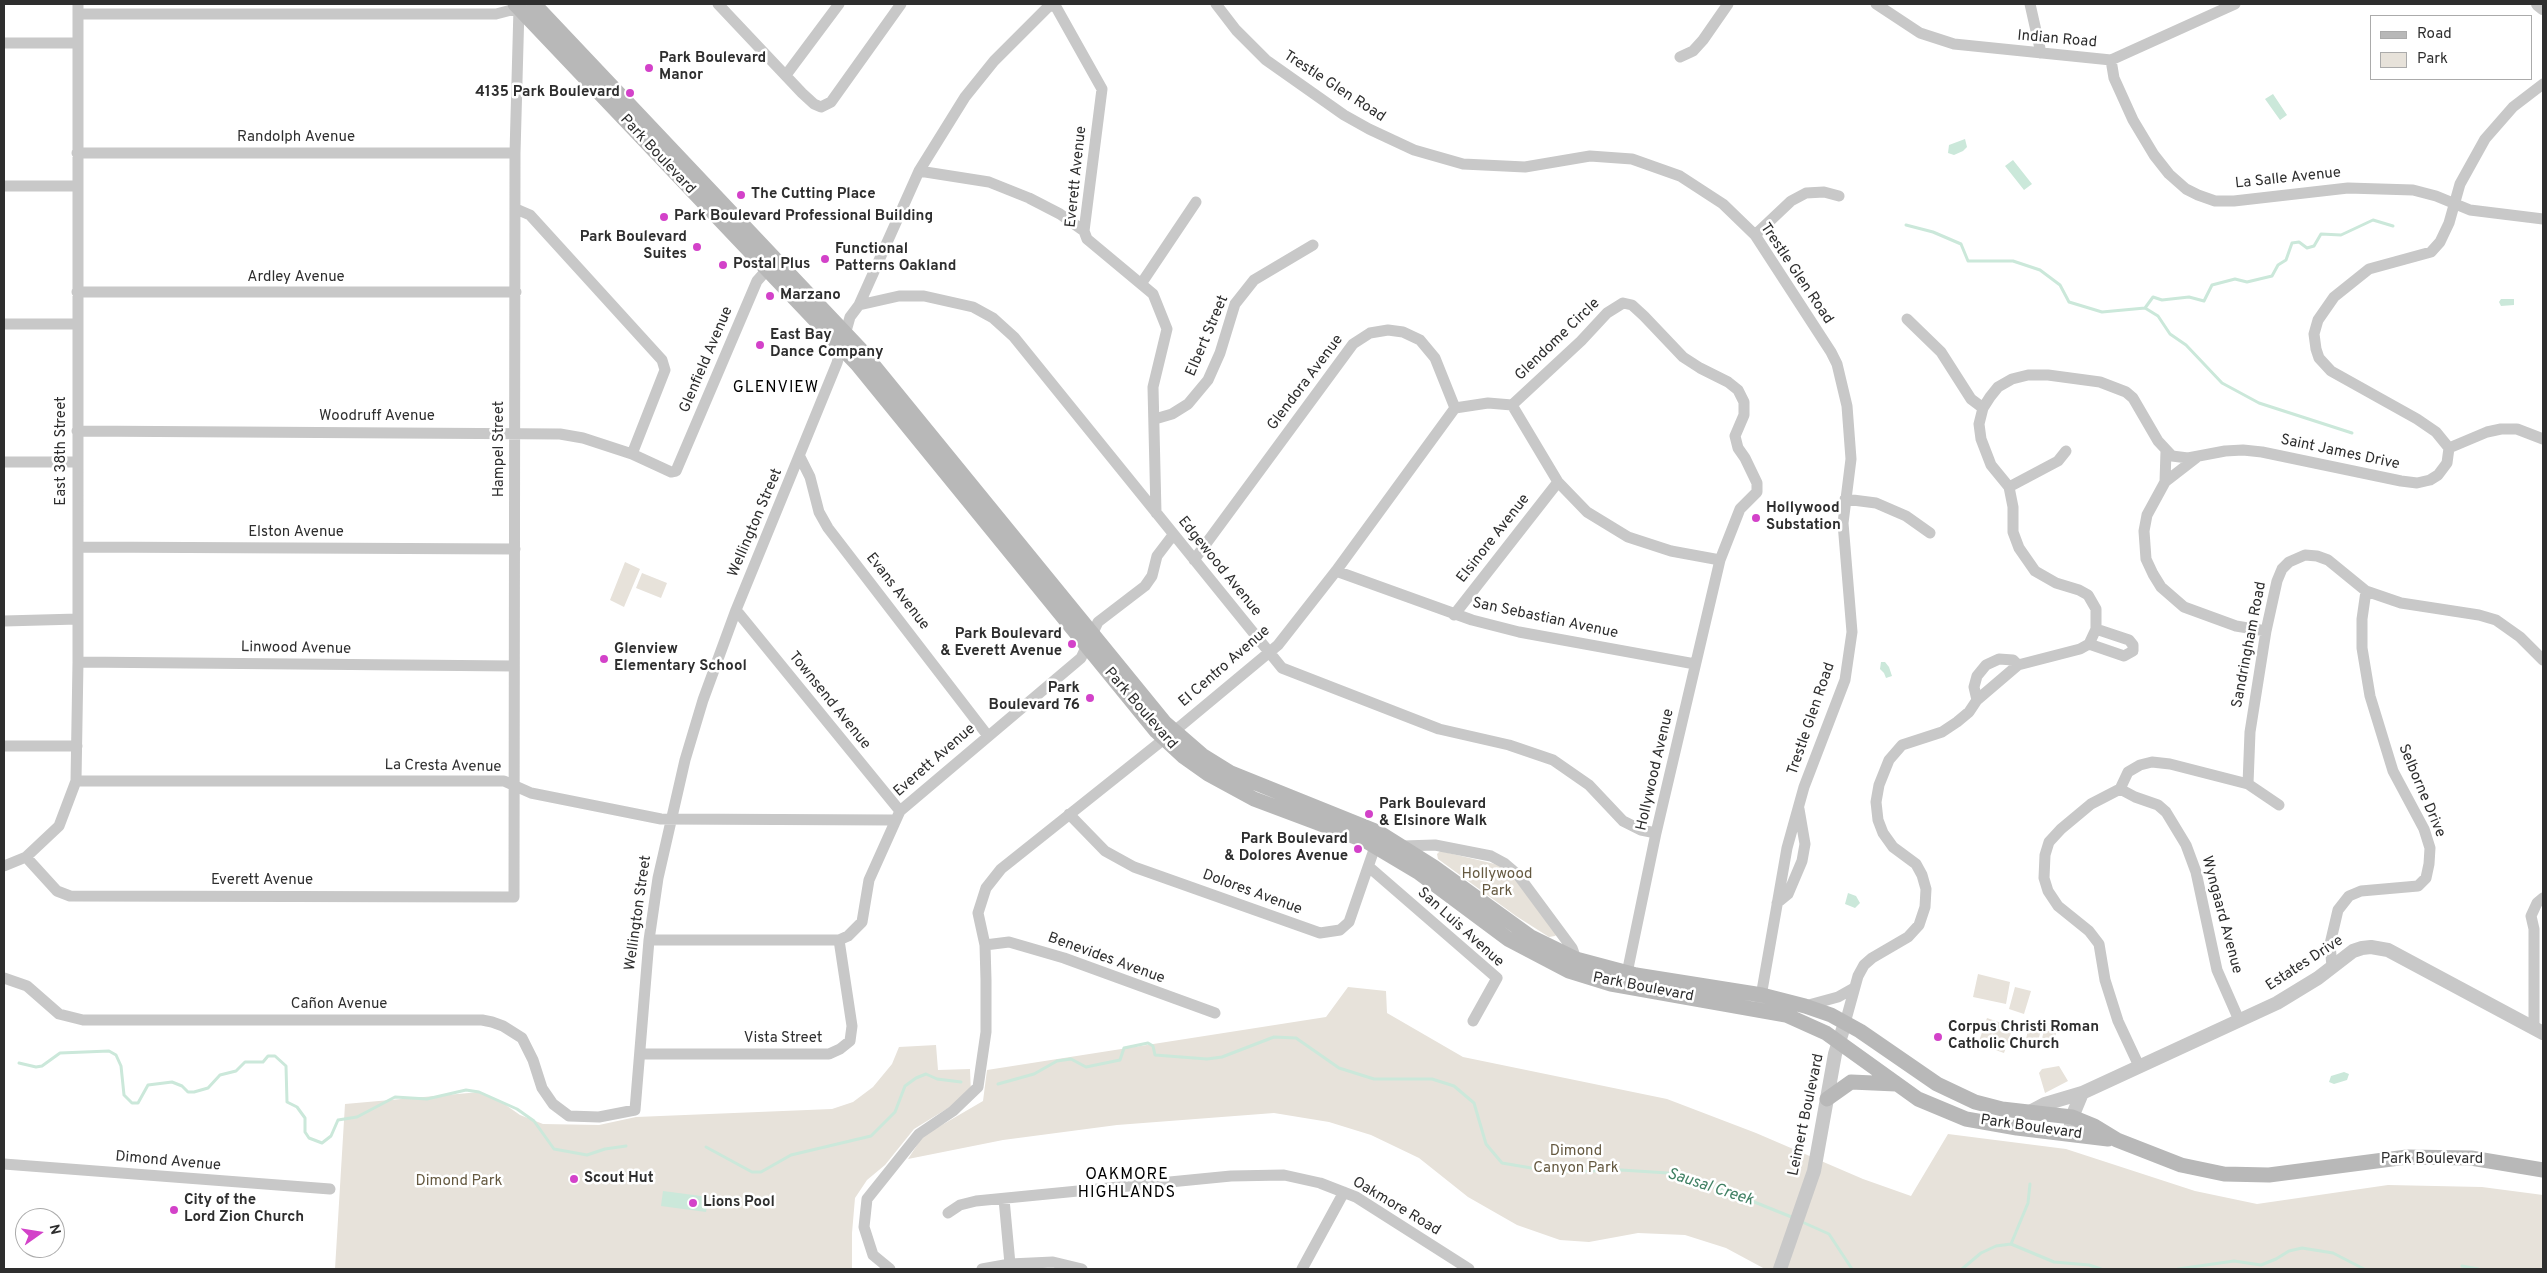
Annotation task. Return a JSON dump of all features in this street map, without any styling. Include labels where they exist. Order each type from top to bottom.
[{"type":"main road","name":"Park Boulevard","points":[[522,5],[771,265],[1089,641],[1184,757],[1225,785],[1254,799],[1343,831],[1403,846],[1531,937],[1626,980]]},
{"type":"main road","name":"Park Boulevard","points":[[771,265],[845,333],[906,404],[1089,641]]},
{"type":"main road","name":"Park Boulevard","points":[[1378,840],[1508,939],[1530,953],[1590,978],[1626,980],[1760,1002],[1805,1006],[1845,1023],[1937,1084],[1975,1102],[2002,1109],[2072,1117],[2094,1126],[2117,1140],[2182,1165],[2224,1174],[2269,1175],[2407,1157],[2471,1158],[2543,1170]]},
{"type":"main road","name":"Park Boulevard","points":[[1760,1002],[1826,1034],[1918,1099],[1966,1118],[2008,1127],[2117,1140]]},
{"type":"main road","points":[[1827,1099],[1851,1082],[1896,1084]]},
{"type":"street","points":[[718,4],[814,104],[820,107],[831,102],[901,4]]},
{"type":"street","points":[[786,75],[839,4]]},
{"type":"street","name":"Trestle Glen Road","points":[[1216,4],[1236,30],[1266,60],[1344,114],[1369,129],[1414,150],[1463,164],[1525,167],[1590,156],[1632,159],[1687,181],[1723,204],[1755,235],[1837,364],[1847,406],[1851,459],[1842,522],[1852,632],[1845,680],[1799,807],[1777,903],[1760,1002]]},
{"type":"street","points":[[1680,56],[1693,51],[1728,4]]},
{"type":"street","name":"Indian Road","points":[[1876,4],[1902,23],[1938,40],[1963,46],[2111,60],[2235,4]]},
{"type":"street","points":[[2030,4],[2041,53]]},
{"type":"street","points":[[2538,4],[2543,8]]},
{"type":"street","points":[[78,9],[496,14],[522,5]]},
{"type":"street","name":"Hampel Street","points":[[514,897],[515,153],[522,5]]},
{"type":"street","name":"Wellington Street","points":[[635,1110],[649,940],[658,878],[670,819],[703,700],[736,610],[800,457],[841,348],[850,317],[859,305],[919,170],[965,97],[994,61],[1050,5]]},
{"type":"street","name":"Everett Avenue","points":[[1050,5],[1056,7],[1102,89],[1084,231],[1087,239],[1153,294],[1167,329],[1153,388],[1156,513]]},
{"type":"street","name":"East 38th Street","points":[[4,866],[26,858],[59,826],[76,781],[78,662],[78,9]]},
{"type":"street","points":[[4,43],[78,43]]},
{"type":"street","name":"La Salle Avenue","points":[[2111,60],[2114,78],[2133,120],[2154,155],[2168,174],[2186,189],[2198,195],[2215,200],[2234,201],[2311,191],[2378,188],[2412,190],[2436,196],[2470,210],[2543,219]]},
{"type":"street","points":[[2543,84],[2513,107],[2485,139],[2460,184],[2446,230],[2432,252],[2422,257],[2382,264],[2369,269],[2353,280],[2334,297],[2318,320],[2314,334],[2319,358],[2330,371],[2417,418],[2436,432],[2449,448],[2487,432],[2501,429],[2516,429],[2543,439]]},
{"type":"street","name":"Randolph Avenue","points":[[77,152],[515,153]]},
{"type":"street","points":[[919,170],[989,182],[1030,198],[1084,231]]},
{"type":"street","points":[[4,186],[77,186]]},
{"type":"street","points":[[1755,235],[1791,201],[1806,193],[1824,192],[1839,196]]},
{"type":"street","points":[[1141,284],[1196,202]]},
{"type":"street","points":[[516,209],[530,216],[662,360],[665,370],[632,454]]},
{"type":"street","name":"Elbert Street","points":[[1155,419],[1172,414],[1188,404],[1208,380],[1220,354],[1235,304],[1254,280],[1313,245]]},
{"type":"street","name":"Glenfield Avenue","points":[[671,472],[676,470],[682,460],[757,281],[771,265]]},
{"type":"street","name":"Ardley Avenue","points":[[77,292],[516,292]]},
{"type":"street","name":"Edgewood Avenue","points":[[859,305],[899,296],[924,296],[973,307],[993,318],[1014,337],[1282,668],[1301,677],[1439,729],[1509,745],[1553,760],[1589,785],[1623,821],[1641,830],[1656,834]]},
{"type":"street","name":"Glendome Circle","points":[[1512,405],[1582,341],[1615,306],[1623,303],[1632,305],[1683,357],[1728,382],[1738,390],[1744,402],[1744,415],[1735,436],[1738,448],[1757,483],[1757,492],[1740,510],[1720,560]]},
{"type":"street","points":[[1906,319],[1941,352],[1972,399],[1983,408]]},
{"type":"street","points":[[4,324],[77,324]]},
{"type":"street","name":"Glendora Avenue","points":[[1194,560],[1352,344],[1370,333],[1388,330],[1403,332],[1420,340],[1435,358],[1455,408]]},
{"type":"street","points":[[1845,1023],[1854,988],[1864,965],[1872,958],[1908,937],[1919,925],[1925,907],[1926,889],[1922,875],[1916,864],[1893,847],[1883,833],[1878,820],[1876,802],[1886,765],[1895,751],[1902,745],[1942,732],[1957,722],[1969,712],[1977,700],[2018,664],[2080,649],[2089,644],[2096,629],[2098,618],[2096,609],[2088,596],[2079,590],[2046,578],[2035,571],[2026,561],[2013,532],[2013,502],[2009,487],[1991,465],[1984,451],[1979,424],[1983,408],[1998,387],[2012,379],[2028,375],[2048,374],[2100,382],[2117,388],[2133,398],[2166,452],[2165,482]]},
{"type":"street","points":[[1455,408],[1488,403],[1512,405],[1558,482],[1587,512],[1628,536],[1671,550],[1720,560]]},
{"type":"street","name":"El Centro Avenue","points":[[890,1269],[873,1255],[864,1228],[867,1200],[888,1170],[918,1134],[953,1111],[978,1087],[986,1032],[985,945],[978,913],[986,888],[1001,868],[1168,736],[1278,645],[1336,571],[1455,408]]},
{"type":"street","name":"Woodruff Avenue","points":[[77,431],[515,432],[583,438],[632,454],[671,472]]},
{"type":"street","name":"Saint James Drive","points":[[2166,452],[2180,458],[2196,458],[2225,451],[2262,452],[2401,482],[2417,483],[2430,480],[2438,475],[2447,463],[2449,448]]},
{"type":"street","points":[[2009,487],[2058,461],[2066,451]]},
{"type":"street","name":"Evans Avenue","points":[[800,457],[810,477],[819,512],[828,528],[988,736]]},
{"type":"street","points":[[2196,458],[2165,482],[2147,515],[2144,530],[2146,558],[2159,584],[2184,607],[2236,626],[2266,631]]},
{"type":"street","points":[[4,462],[77,462]]},
{"type":"street","name":"Elsinore Avenue","points":[[1454,615],[1558,482]]},
{"type":"street","points":[[1845,499],[1876,503],[1906,516],[1930,533]]},
{"type":"street","name":"Everett Avenue","points":[[839,940],[848,936],[862,922],[869,880],[897,816],[1081,658],[1098,622],[1145,586],[1152,576],[1157,556],[1173,535]]},
{"type":"street","name":"Elston Avenue","points":[[78,547],[515,549]]},
{"type":"street","name":"Sandringham Road","points":[[2248,784],[2252,708],[2266,631],[2280,575],[2289,562],[2296,558],[2317,556],[2328,560],[2366,591],[2401,603],[2479,615],[2496,620],[2520,638],[2543,660]]},
{"type":"street","name":"Hollywood Avenue","points":[[1626,980],[1656,834],[1720,560]]},
{"type":"street","name":"San Sebastian Avenue","points":[[1336,571],[1454,615],[1519,632],[1695,664]]},
{"type":"street","name":"Selborne Drive","points":[[2332,967],[2330,944],[2332,935],[2338,910],[2349,896],[2361,891],[2418,886],[2426,878],[2429,864],[2430,848],[2424,829],[2393,771],[2370,696],[2362,648],[2362,619],[2366,591]]},
{"type":"street","name":"Townsend Avenue","points":[[736,610],[897,816]]},
{"type":"street","points":[[4,621],[78,619]]},
{"type":"street","points":[[2089,644],[2124,656],[2133,651],[2133,646],[2129,640],[2096,629]]},
{"type":"street","points":[[1977,700],[1974,687],[1977,676],[1986,665],[1999,659],[2013,660],[2018,664]]},
{"type":"street","name":"Linwood Avenue","points":[[78,662],[514,666]]},
{"type":"street","points":[[4,746],[77,746]]},
{"type":"street","points":[[2139,1066],[2118,1021],[2105,980],[2099,944],[2089,931],[2058,906],[2048,891],[2043,868],[2049,842],[2061,828],[2091,804],[2120,789],[2128,772],[2140,765],[2152,762],[2170,764],[2248,784],[2279,805]]},
{"type":"street","name":"La Cresta Avenue","points":[[76,781],[504,781],[531,793],[661,820],[897,816]]},
{"type":"street","name":"Wyngaard Avenue","points":[[2120,789],[2135,797],[2158,804],[2166,812],[2186,845],[2196,872],[2217,970],[2239,1020]]},
{"type":"street","name":"Trestle Glen Road","points":[[1777,903],[1788,894],[1802,861],[1805,844],[1799,807]]},
{"type":"street","name":"Dolores Avenue","points":[[1069,814],[1105,851],[1134,867],[1320,933],[1340,930],[1349,922],[1378,840]]},
{"type":"street","name":"Park Boulevard","points":[[1403,846],[1435,845],[1491,856],[1504,864],[1518,875],[1572,948],[1576,959]]},
{"type":"street","name":"Everett Avenue","points":[[26,858],[57,892],[70,896],[514,897]]},
{"type":"street","name":"San Luis Avenue","points":[[1369,867],[1497,978],[1473,1021]]},
{"type":"street","points":[[2538,1031],[2539,926],[2531,916],[2536,903],[2543,898]]},
{"type":"street","points":[[649,940],[839,940]]},
{"type":"street","name":"Vista Street","points":[[641,1054],[829,1054],[840,1049],[850,1041],[852,1026],[839,940]]},
{"type":"street","name":"Benevides Avenue","points":[[985,945],[1009,942],[1064,958],[1214,1014]]},
{"type":"street","name":"Estates Drive","points":[[2030,1112],[2045,1104],[2082,1093],[2294,994],[2352,951],[2371,947],[2388,950],[2538,1031]]},
{"type":"street","name":"Cañon Avenue","points":[[4,978],[27,986],[60,1014],[83,1020],[482,1020],[492,1022],[503,1026],[522,1038],[534,1060],[542,1088],[552,1104],[569,1116],[599,1117],[635,1110]]},
{"type":"street","points":[[1805,1006],[1838,997],[1854,988]]},
{"type":"street","name":"Leimert Boulevard","points":[[1780,1269],[1814,1172],[1827,1099],[1845,1023]]},
{"type":"street","points":[[2070,1133],[2072,1117],[2082,1093]]},
{"type":"street","name":"Dimond Avenue","points":[[4,1164],[330,1189]]},
{"type":"street","name":"Oakmore Road","points":[[948,1213],[960,1205],[1004,1199],[1231,1176],[1284,1175],[1320,1183],[1356,1197],[1469,1269]]},
{"type":"street","points":[[1302,1269],[1344,1192]]},
{"type":"street","points":[[1004,1199],[1010,1264]]},
{"type":"street","points":[[982,1269],[1010,1264],[1053,1262],[1082,1269]]},
{"type":"green space","points":[[625,562],[640,569],[624,607],[610,600]]},
{"type":"green space","points":[[642,573],[667,583],[661,598],[636,588]]},
{"type":"green space","name":"Hollywood Park","points":[[1440,851],[1499,865],[1513,876],[1557,934],[1549,937],[1516,916],[1438,859],[1437,854]]},
{"type":"green space","points":[[1978,974],[2010,982],[2006,1004],[1973,997]]},
{"type":"green space","name":"Dimond Canyon Park","points":[[1348,987],[1386,991],[1387,1013],[1463,1057],[1667,1099],[1756,1133],[1863,1179],[1911,1196],[1948,1134],[2066,1149],[2195,1191],[2257,1204],[2388,1185],[2482,1187],[2543,1195],[2543,1269],[1765,1269],[1726,1248],[1685,1235],[1638,1233],[1589,1242],[1560,1240],[1517,1225],[1468,1197],[1419,1158],[1371,1135],[1329,1122],[1274,1113],[1117,1125],[1003,1140],[908,1159],[923,1136],[983,1101],[987,1070],[1326,1017]]},
{"type":"green space","points":[[2015,987],[2031,991],[2024,1014],[2009,1009]]},
{"type":"green space","points":[[1987,1018],[2013,1027],[2004,1053],[1978,1044]]},
{"type":"green space","points":[[2029,1026],[2041,1029],[2038,1042],[2026,1039]]},
{"type":"green space","points":[[2044,1030],[2056,1033],[2053,1046],[2041,1043]]},
{"type":"green space","name":"Dimond Park","points":[[936,1045],[938,1070],[970,1069],[971,1094],[914,1129],[885,1165],[867,1180],[855,1198],[852,1233],[852,1269],[335,1269],[345,1104],[480,1092],[500,1101],[520,1115],[543,1124],[599,1125],[636,1117],[832,1109],[853,1102],[873,1087],[892,1064],[899,1047]]},
{"type":"green space","points":[[2059,1066],[2068,1081],[2045,1093],[2039,1073],[2042,1069]]},
{"type":"shaded area","points":[[2273,94],[2287,115],[2280,120],[2265,99]]},
{"type":"shaded area","points":[[1965,139],[1967,147],[1963,151],[1954,155],[1948,153],[1949,145]]},
{"type":"shaded area","points":[[2013,160],[2032,184],[2024,190],[2005,166]]},
{"type":"shaded area","points":[[2501,299],[2514,299],[2514,305],[2501,306],[2499,302]]},
{"type":"shaded area","points":[[1881,662],[1885,662],[1889,667],[1892,676],[1886,678],[1880,669]]},
{"type":"shaded area","points":[[1848,893],[1856,896],[1860,903],[1855,908],[1845,904]]},
{"type":"shaded area","points":[[2344,1072],[2349,1074],[2347,1080],[2334,1084],[2329,1082],[2331,1076]]},
{"type":"shaded area","points":[[663,1191],[709,1197],[706,1212],[661,1206]]},
{"type":"waterway","points":[[1906,225],[1933,232],[1961,244],[1968,261],[2013,261],[2040,270],[2060,285],[2069,302],[2102,312],[2145,308],[2153,297],[2162,300],[2189,297],[2204,301],[2212,285],[2235,279],[2247,282],[2272,276],[2278,265],[2286,260],[2292,243],[2299,242],[2307,248],[2314,246],[2321,234],[2341,235],[2373,220],[2393,226]]},
{"type":"waterway","points":[[2145,308],[2158,316],[2170,334],[2186,345],[2222,383],[2259,403],[2352,433]]},
{"type":"waterway","name":"Sausal Creek","points":[[998,1084],[1034,1074],[1057,1061],[1071,1059],[1086,1067],[1120,1060],[1124,1048],[1148,1043],[1153,1046],[1155,1055],[1207,1059],[1222,1057],[1274,1037],[1296,1038],[1339,1068],[1374,1079],[1432,1079],[1454,1086],[1474,1103],[1486,1144],[1502,1163],[1555,1172],[1621,1170],[1668,1173],[1732,1193],[1794,1218]]},
{"type":"waterway","name":"Sausal Creek","points":[[19,1063],[36,1067],[42,1066],[60,1053],[109,1051],[116,1055],[121,1066],[124,1095],[132,1103],[138,1103],[148,1085],[172,1082],[182,1086],[188,1092],[194,1092],[208,1088],[220,1075],[236,1071],[245,1062],[263,1062],[268,1056],[275,1056],[286,1066],[287,1102],[297,1107],[305,1118],[305,1132],[309,1138],[322,1143],[331,1136],[338,1120],[357,1117],[395,1097],[427,1099],[466,1090],[479,1092],[517,1109],[534,1121],[554,1149],[587,1155],[605,1149],[626,1146]]},
{"type":"waterway","name":"Sausal Creek","points":[[706,1147],[752,1172],[761,1172],[791,1155],[871,1136],[895,1112],[905,1086],[916,1078],[926,1074],[937,1079],[961,1082]]},
{"type":"waterway","points":[[2011,1244],[2028,1203],[2030,1184]]},
{"type":"waterway","name":"Sausal Creek","points":[[1800,1221],[1829,1234],[1852,1269]]},
{"type":"waterway","name":"Sausal Creek","points":[[1962,1269],[1981,1253],[1996,1246],[2011,1244],[2054,1262],[2089,1265],[2101,1269]]},
{"type":"waterway","name":"Sausal Creek","points":[[2178,1269],[2234,1261],[2261,1265],[2289,1251],[2302,1248],[2333,1253],[2364,1269]]},
{"type":"waterway","name":"Sausal Creek","points":[[2462,1266],[2478,1269]]},
{"type":"place","name":"Park Boulevard Manor","points":[[649,68]]},
{"type":"place","name":"4135 Park Boulevard","points":[[630,93]]},
{"type":"place","name":"The Cutting Place","points":[[741,195]]},
{"type":"place","name":"Park Boulevard Professional Building","points":[[664,217]]},
{"type":"place","name":"Park Boulevard Suites","points":[[697,247]]},
{"type":"place","name":"Functional Patterns Oakland","points":[[825,259]]},
{"type":"place","name":"Postal Plus","points":[[723,265]]},
{"type":"place","name":"Marzano","points":[[770,296]]},
{"type":"place","name":"East Bay Dance Company","points":[[760,345]]},
{"type":"place","name":"Hollywood Substation","points":[[1756,518]]},
{"type":"place","name":"Park Boulevard & Everett Avenue","points":[[1072,644]]},
{"type":"place","name":"Glenview Elementary School","points":[[604,659]]},
{"type":"place","name":"Park Boulevard 76","points":[[1090,698]]},
{"type":"place","name":"Park Boulevard & Elsinore Walk","points":[[1369,814]]},
{"type":"place","name":"Park Boulevard & Dolores Avenue","points":[[1358,849]]},
{"type":"place","name":"Corpus Christi Roman Catholic Church","points":[[1938,1037]]},
{"type":"place","name":"Scout Hut","points":[[574,1179]]},
{"type":"place","name":"Lions Pool","points":[[693,1203]]},
{"type":"place","name":"City of the Lord Zion Church","points":[[174,1210]]},
{"type":"district","name":"GLENVIEW","points":[[776,389]]},
{"type":"district","name":"OAKMORE HIGHLANDS","points":[[1127,1185]]}]
